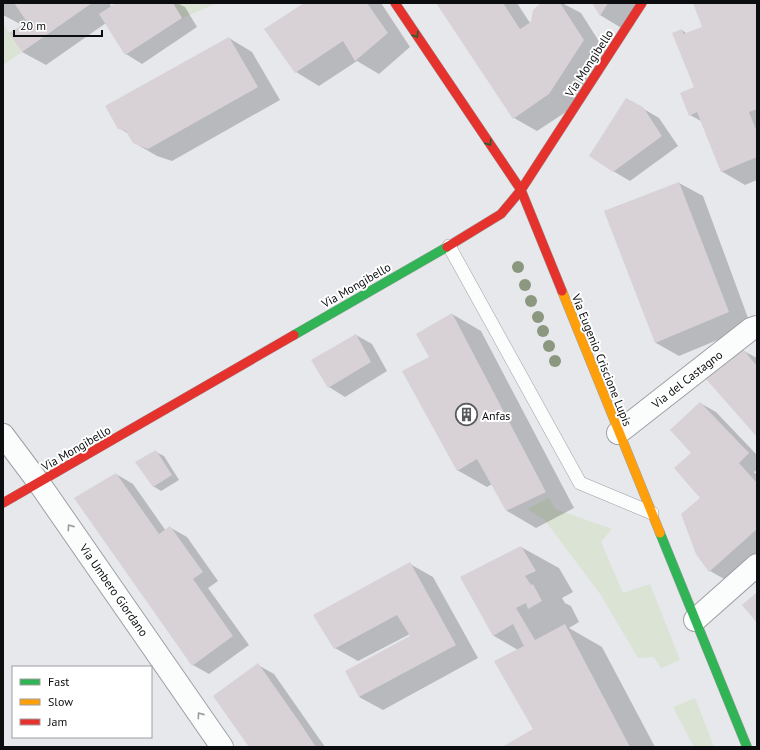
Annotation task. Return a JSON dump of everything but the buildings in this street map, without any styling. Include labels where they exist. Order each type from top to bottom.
[{"type":"street","name":"Via Eugenio Criscione Lupis","points":[[395,3],[521,190],[618,433],[747,747]]},
{"type":"street","name":"Via Mongibello","points":[[3,503],[449,246],[501,214],[521,190],[642,3]]},
{"type":"street","name":"Via del Castagno","points":[[618,433],[755,330]]},
{"type":"street","name":"Via Umbero Giordano","points":[[3,435],[39,483],[222,747]]},
{"type":"street","points":[[695,620],[757,565]]},
{"type":"lane","points":[[449,246],[580,483],[652,513]]},
{"type":"green space","points":[[173,3],[218,3],[182,18]]},
{"type":"green space","points":[[3,23],[22,52],[3,65]]},
{"type":"green space","points":[[549,498],[555,509],[612,529],[601,542],[623,593],[650,584],[680,660],[661,668],[654,657],[638,658],[601,595],[544,519],[527,509]]},
{"type":"green space","points":[[695,698],[714,747],[694,747],[673,707]]},
{"type":"traffic: fast","points":[[294,335],[447,247]]},
{"type":"traffic: fast","points":[[660,533],[747,747]]},
{"type":"traffic: slow","points":[[562,291],[660,533]]},
{"type":"traffic: jam","points":[[395,3],[521,190],[562,291]]},
{"type":"traffic: jam","points":[[447,247],[501,214],[521,190],[642,3]]},
{"type":"traffic: jam","points":[[3,503],[294,335]]},
{"type":"place","name":"Anfas","points":[[466,415]]}]
